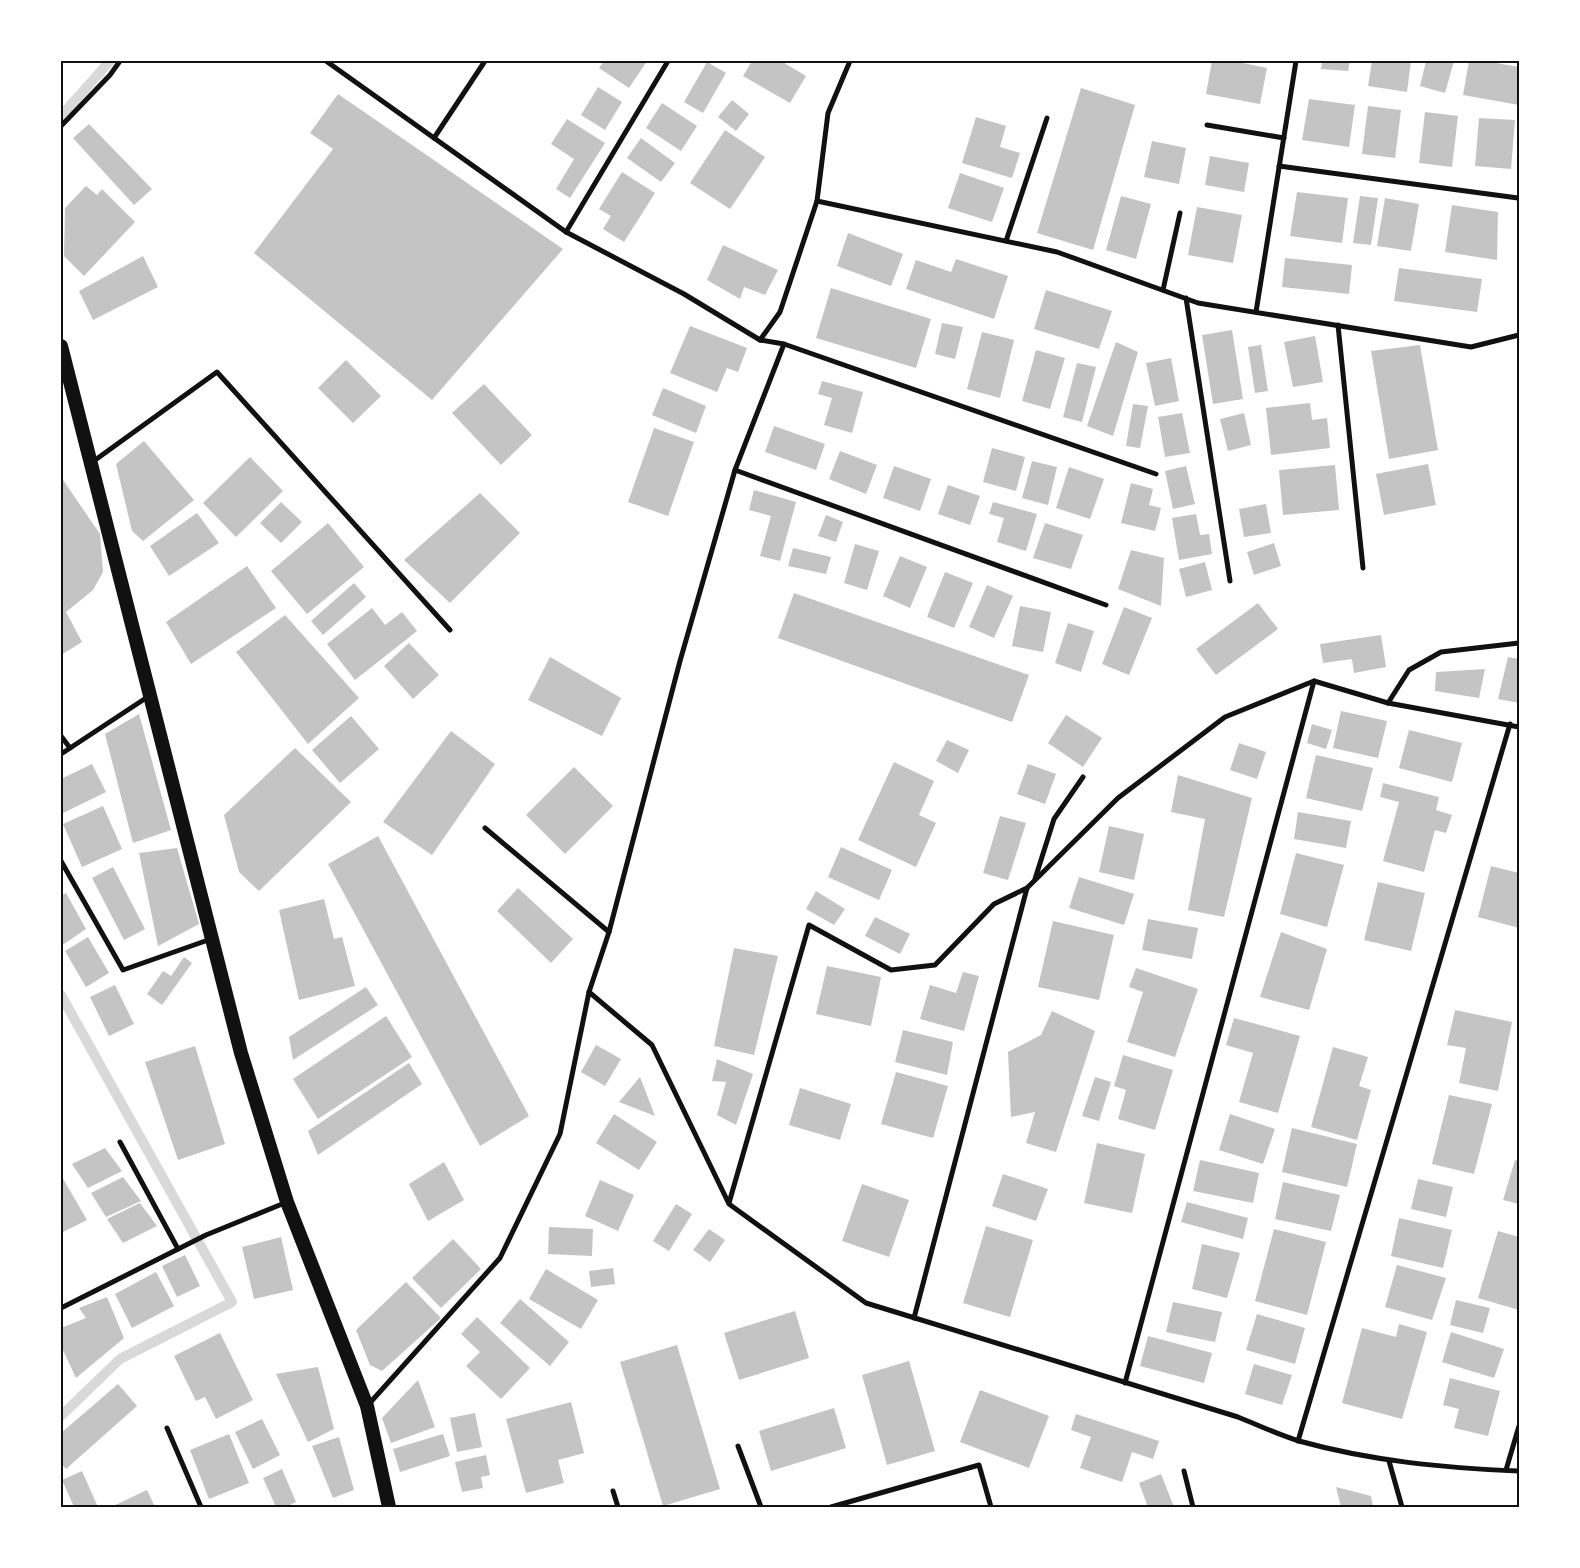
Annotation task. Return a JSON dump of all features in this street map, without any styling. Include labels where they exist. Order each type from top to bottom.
[{"type":"highway","points":[[61,346],[240,1053],[287,1202],[367,1406],[388,1507]]},
{"type":"street","points":[[61,126],[110,75],[120,61]]},
{"type":"street","points":[[326,61],[566,232],[684,294],[760,340],[784,344],[1156,474]]},
{"type":"street","points":[[434,138],[485,61]]},
{"type":"street","points":[[566,232],[668,61]]},
{"type":"street","points":[[760,340],[780,312],[817,201],[828,113],[850,61]]},
{"type":"street","points":[[1256,312],[1296,61]]},
{"type":"street","points":[[1006,241],[1047,118]]},
{"type":"street","points":[[1207,125],[1284,138]]},
{"type":"street","points":[[1280,166],[1518,198]]},
{"type":"street","points":[[817,201],[1057,252],[1198,302],[1471,346],[1519,335]]},
{"type":"street","points":[[1163,290],[1180,213]]},
{"type":"street","points":[[1186,298],[1230,581]]},
{"type":"street","points":[[1338,325],[1363,568]]},
{"type":"street","points":[[367,1406],[500,1258],[560,1134],[589,992],[609,932],[680,660],[735,470],[784,344]]},
{"type":"street","points":[[91,463],[217,372],[450,630]]},
{"type":"street","points":[[735,470],[1106,605]]},
{"type":"street","points":[[1388,704],[1409,670],[1441,652],[1519,643]]},
{"type":"street","points":[[1125,1383],[1314,681]]},
{"type":"street","points":[[729,1204],[809,925],[891,970],[935,965],[994,904],[1027,888],[1118,798],[1225,717],[1314,681],[1388,704],[1519,727]]},
{"type":"street","points":[[61,754],[150,695]]},
{"type":"street","points":[[1298,1440],[1510,724]]},
{"type":"street","points":[[61,736],[70,748]]},
{"type":"street","points":[[1035,880],[1054,819],[1082,777]]},
{"type":"street","points":[[485,828],[609,932]]},
{"type":"street","points":[[61,861],[123,970],[212,939]]},
{"type":"street","points":[[914,1318],[1027,888]]},
{"type":"street","points":[[589,992],[652,1045],[729,1204],[866,1304],[1238,1417],[1298,1440],[1390,1461],[1519,1470]]},
{"type":"street","points":[[120,1142],[178,1249]]},
{"type":"street","points":[[61,1308],[178,1249],[287,1202]]},
{"type":"street","points":[[1506,1470],[1519,1426]]},
{"type":"street","points":[[167,1428],[201,1507]]},
{"type":"street","points":[[738,1446],[761,1507]]},
{"type":"street","points":[[1390,1461],[1402,1507]]},
{"type":"street","points":[[831,1507],[979,1465],[991,1507]]},
{"type":"street","points":[[1184,1471],[1193,1507]]},
{"type":"street","points":[[613,1491],[618,1507]]},
{"type":"building","points":[[604,61],[647,61],[629,88],[599,68]]},
{"type":"building","points":[[752,61],[781,61],[806,76],[790,103],[743,76]]},
{"type":"building","points":[[1212,61],[1233,61],[1267,68],[1260,104],[1206,94]]},
{"type":"building","points":[[1322,61],[1350,61],[1348,71],[1321,69]]},
{"type":"building","points":[[1372,61],[1411,61],[1407,92],[1368,86]]},
{"type":"building","points":[[1426,61],[1454,61],[1445,93],[1420,86]]},
{"type":"building","points":[[1469,61],[1485,61],[1519,67],[1519,105],[1463,95]]},
{"type":"building","points":[[707,62],[726,73],[703,113],[684,102]]},
{"type":"building","points":[[598,87],[622,102],[605,130],[581,115]]},
{"type":"building","points":[[1081,88],[1135,105],[1093,250],[1037,233]]},
{"type":"building","points":[[338,94],[563,249],[432,400],[254,253],[333,149],[310,133]]},
{"type":"building","points":[[1309,99],[1355,105],[1349,147],[1302,140]]},
{"type":"building","points":[[732,100],[749,114],[736,131],[718,117]]},
{"type":"building","points":[[662,103],[697,126],[681,151],[646,128]]},
{"type":"building","points":[[1368,106],[1401,110],[1395,158],[1362,154]]},
{"type":"building","points":[[1425,112],[1458,116],[1452,167],[1419,163]]},
{"type":"building","points":[[976,117],[1006,126],[1000,147],[1020,153],[1012,178],[962,163]]},
{"type":"building","points":[[1479,118],[1515,120],[1511,169],[1475,166]]},
{"type":"building","points":[[567,119],[605,143],[570,198],[556,189],[574,159],[551,144]]},
{"type":"building","points":[[89,124],[152,189],[134,205],[73,138]]},
{"type":"building","points":[[725,130],[765,157],[730,209],[690,183]]},
{"type":"building","points":[[641,138],[675,163],[661,182],[627,158]]},
{"type":"building","points":[[1152,141],[1186,148],[1179,184],[1144,177]]},
{"type":"building","points":[[1210,156],[1249,163],[1244,192],[1205,185]]},
{"type":"building","points":[[622,172],[655,193],[624,242],[603,229],[611,216],[599,209]]},
{"type":"building","points":[[960,173],[1004,188],[992,222],[948,208]]},
{"type":"building","points":[[86,186],[97,195],[102,189],[135,222],[84,276],[64,256],[65,208]]},
{"type":"building","points":[[1297,192],[1348,198],[1342,243],[1290,236]]},
{"type":"building","points":[[1121,196],[1151,204],[1136,259],[1106,250]]},
{"type":"building","points":[[1360,196],[1378,198],[1371,245],[1353,243]]},
{"type":"building","points":[[1385,198],[1419,204],[1411,251],[1377,246]]},
{"type":"building","points":[[1452,205],[1498,212],[1497,260],[1445,252]]},
{"type":"building","points":[[1197,207],[1242,215],[1233,263],[1188,255]]},
{"type":"building","points":[[848,233],[903,254],[891,286],[837,266]]},
{"type":"building","points":[[723,245],[778,270],[765,295],[744,287],[740,299],[707,280]]},
{"type":"building","points":[[143,256],[158,287],[93,320],[79,291]]},
{"type":"building","points":[[1285,258],[1352,265],[1349,294],[1282,287]]},
{"type":"building","points":[[956,259],[1008,276],[994,319],[906,289],[916,260],[951,272]]},
{"type":"building","points":[[1399,268],[1482,279],[1477,312],[1394,301]]},
{"type":"building","points":[[831,288],[931,319],[916,368],[816,338]]},
{"type":"building","points":[[1046,290],[1112,311],[1099,349],[1034,329]]},
{"type":"building","points":[[942,323],[963,327],[955,359],[935,354]]},
{"type":"building","points":[[690,326],[747,348],[738,372],[727,368],[717,392],[670,373]]},
{"type":"building","points":[[1232,330],[1243,399],[1213,404],[1202,335]]},
{"type":"building","points":[[982,332],[1014,340],[1000,398],[967,389]]},
{"type":"building","points":[[1315,336],[1323,382],[1293,387],[1284,342]]},
{"type":"building","points":[[1116,342],[1138,352],[1113,436],[1087,426]]},
{"type":"building","points":[[1261,345],[1268,391],[1255,393],[1248,347]]},
{"type":"building","points":[[1420,345],[1438,450],[1389,459],[1371,351]]},
{"type":"building","points":[[1036,350],[1065,358],[1050,409],[1022,401]]},
{"type":"building","points":[[1171,358],[1179,401],[1155,406],[1146,363]]},
{"type":"building","points":[[346,360],[381,396],[353,423],[318,388]]},
{"type":"building","points":[[1077,363],[1096,367],[1082,422],[1063,417]]},
{"type":"building","points":[[822,381],[863,392],[852,433],[824,425],[832,398],[818,394]]},
{"type":"building","points":[[484,384],[532,435],[501,465],[452,413]]},
{"type":"building","points":[[663,388],[706,406],[696,433],[652,415]]},
{"type":"building","points":[[1310,403],[1312,420],[1327,418],[1330,448],[1271,455],[1266,408]]},
{"type":"building","points":[[1133,404],[1148,406],[1140,448],[1126,446]]},
{"type":"building","points":[[1182,413],[1190,453],[1165,457],[1158,417]]},
{"type":"building","points":[[1244,413],[1251,445],[1228,451],[1220,419]]},
{"type":"building","points":[[774,426],[825,444],[816,470],[765,452]]},
{"type":"building","points":[[654,428],[694,442],[668,516],[628,502]]},
{"type":"building","points":[[144,441],[194,500],[143,541],[132,531],[116,464]]},
{"type":"building","points":[[992,448],[1025,457],[1016,491],[983,482]]},
{"type":"building","points":[[840,451],[877,465],[866,494],[829,479]]},
{"type":"building","points":[[250,457],[283,491],[236,537],[203,503]]},
{"type":"building","points":[[1032,461],[1057,467],[1048,505],[1022,498]]},
{"type":"building","points":[[1428,464],[1436,505],[1384,515],[1376,474]]},
{"type":"building","points":[[1335,465],[1339,510],[1283,515],[1279,470]]},
{"type":"building","points":[[894,466],[931,479],[920,511],[883,498]]},
{"type":"building","points":[[1186,466],[1195,504],[1173,509],[1165,471]]},
{"type":"building","points":[[1069,467],[1104,479],[1090,519],[1056,508]]},
{"type":"building","points":[[61,477],[100,534],[103,572],[93,590],[66,612],[82,642],[61,655]]},
{"type":"building","points":[[1131,483],[1153,489],[1149,505],[1161,508],[1155,531],[1121,523]]},
{"type":"building","points":[[948,485],[980,496],[970,525],[938,514]]},
{"type":"building","points":[[754,490],[796,502],[780,561],[760,556],[771,516],[749,510]]},
{"type":"building","points":[[480,493],[520,533],[450,603],[404,560]]},
{"type":"building","points":[[281,502],[302,522],[281,543],[260,523]]},
{"type":"building","points":[[993,502],[1037,514],[1026,551],[997,542],[1004,518],[989,514]]},
{"type":"building","points":[[1266,504],[1271,533],[1244,537],[1239,509]]},
{"type":"building","points":[[197,513],[219,543],[169,576],[150,546]]},
{"type":"building","points":[[1196,514],[1200,535],[1209,534],[1212,554],[1179,560],[1172,518]]},
{"type":"building","points":[[826,515],[843,522],[836,542],[818,536]]},
{"type":"building","points":[[328,523],[364,567],[307,614],[271,571]]},
{"type":"building","points":[[1045,523],[1083,535],[1071,569],[1033,558]]},
{"type":"building","points":[[1274,543],[1281,566],[1254,575],[1247,552]]},
{"type":"building","points":[[855,544],[879,551],[867,590],[844,583]]},
{"type":"building","points":[[793,548],[831,557],[826,574],[788,566]]},
{"type":"building","points":[[1131,550],[1164,558],[1161,606],[1118,589]]},
{"type":"building","points":[[900,556],[927,567],[910,608],[883,596]]},
{"type":"building","points":[[1205,562],[1212,590],[1186,597],[1179,569]]},
{"type":"building","points":[[247,566],[276,608],[191,664],[166,622]]},
{"type":"building","points":[[945,572],[973,583],[954,628],[927,617]]},
{"type":"building","points":[[354,583],[366,597],[323,635],[311,621]]},
{"type":"building","points":[[987,585],[1013,596],[994,638],[969,627]]},
{"type":"building","points":[[794,593],[1029,675],[1012,722],[778,638]]},
{"type":"building","points":[[1258,603],[1278,629],[1216,675],[1196,649]]},
{"type":"building","points":[[1020,606],[1051,612],[1043,652],[1012,646]]},
{"type":"building","points":[[1124,607],[1152,618],[1129,675],[1102,664]]},
{"type":"building","points":[[372,608],[385,625],[402,612],[417,631],[355,680],[327,644]]},
{"type":"building","points":[[285,615],[359,698],[308,744],[236,652]]},
{"type":"building","points":[[1068,623],[1094,631],[1081,672],[1055,663]]},
{"type":"building","points":[[1381,635],[1386,667],[1354,673],[1352,659],[1323,663],[1320,644]]},
{"type":"building","points":[[409,643],[439,675],[413,699],[384,666]]},
{"type":"building","points":[[550,657],[621,698],[602,736],[528,700]]},
{"type":"building","points":[[1508,657],[1519,659],[1519,703],[1498,699]]},
{"type":"building","points":[[1485,669],[1479,698],[1435,691],[1436,672]]},
{"type":"building","points":[[1341,711],[1387,721],[1378,758],[1333,748]]},
{"type":"building","points":[[139,714],[171,830],[133,843],[105,734]]},
{"type":"building","points":[[1066,715],[1102,738],[1083,767],[1048,743]]},
{"type":"building","points":[[351,716],[379,749],[340,783],[312,750]]},
{"type":"building","points":[[1312,724],[1332,730],[1326,749],[1307,743]]},
{"type":"building","points":[[1409,730],[1462,743],[1452,782],[1399,768]]},
{"type":"building","points":[[451,731],[495,764],[432,855],[383,822]]},
{"type":"building","points":[[947,740],[969,750],[958,773],[936,761]]},
{"type":"building","points":[[1239,743],[1266,752],[1257,779],[1230,770]]},
{"type":"building","points":[[295,748],[351,802],[259,891],[239,872],[224,815]]},
{"type":"building","points":[[1316,755],[1373,768],[1362,811],[1306,798]]},
{"type":"building","points":[[894,762],[934,781],[919,815],[936,823],[916,867],[858,840]]},
{"type":"building","points":[[92,764],[106,792],[61,814],[61,779]]},
{"type":"building","points":[[1028,764],[1056,774],[1045,804],[1017,794]]},
{"type":"building","points":[[574,767],[613,806],[565,854],[526,815]]},
{"type":"building","points":[[1178,775],[1252,798],[1224,917],[1188,910],[1205,819],[1171,812]]},
{"type":"building","points":[[1383,783],[1439,797],[1436,810],[1452,815],[1446,833],[1435,830],[1424,872],[1383,861],[1399,802],[1380,797]]},
{"type":"building","points":[[103,806],[122,849],[82,867],[63,824]]},
{"type":"building","points":[[1298,812],[1351,821],[1346,848],[1294,839]]},
{"type":"building","points":[[1000,816],[1026,823],[1008,880],[983,873]]},
{"type":"building","points":[[1109,826],[1144,834],[1134,880],[1099,872]]},
{"type":"building","points":[[378,836],[529,1116],[480,1146],[328,864]]},
{"type":"building","points":[[841,847],[892,870],[879,900],[828,877]]},
{"type":"building","points":[[177,848],[199,924],[158,946],[139,853]]},
{"type":"building","points":[[1296,853],[1344,865],[1327,927],[1280,914]]},
{"type":"building","points":[[1491,866],[1519,873],[1519,928],[1478,917]]},
{"type":"building","points":[[113,867],[145,929],[124,940],[92,878]]},
{"type":"building","points":[[1079,877],[1134,894],[1124,925],[1069,908]]},
{"type":"building","points":[[1378,882],[1425,893],[1411,951],[1364,940]]},
{"type":"building","points":[[518,888],[573,939],[551,963],[497,911]]},
{"type":"building","points":[[816,891],[845,909],[834,925],[806,909]]},
{"type":"building","points":[[66,893],[86,929],[61,946],[61,896]]},
{"type":"building","points":[[324,899],[334,939],[342,937],[355,986],[299,1000],[279,910]]},
{"type":"building","points":[[875,917],[910,934],[900,954],[865,936]]},
{"type":"building","points":[[1148,919],[1198,928],[1192,959],[1142,950]]},
{"type":"building","points":[[1053,921],[1114,935],[1099,1000],[1038,987]]},
{"type":"building","points":[[1281,932],[1327,949],[1309,1010],[1260,997]]},
{"type":"building","points":[[88,937],[109,973],[86,987],[65,951]]},
{"type":"building","points":[[734,948],[778,956],[754,1055],[714,1046]]},
{"type":"building","points":[[184,957],[192,963],[162,1005],[147,994],[163,971],[171,976]]},
{"type":"building","points":[[827,966],[881,977],[871,1026],[816,1014]]},
{"type":"building","points":[[1136,968],[1198,989],[1175,1057],[1127,1042],[1143,992],[1129,987]]},
{"type":"building","points":[[963,972],[979,976],[964,1031],[920,1019],[930,985],[956,993]]},
{"type":"building","points":[[115,985],[134,1024],[109,1036],[90,997]]},
{"type":"building","points":[[366,987],[378,1005],[293,1060],[289,1037]]},
{"type":"building","points":[[1455,1010],[1512,1022],[1498,1091],[1459,1083],[1466,1048],[1447,1045]]},
{"type":"building","points":[[1052,1011],[1095,1031],[1056,1152],[1026,1143],[1035,1112],[1011,1117],[1008,1052],[1041,1035]]},
{"type":"building","points":[[386,1016],[412,1057],[318,1119],[293,1079]]},
{"type":"building","points":[[1234,1018],[1300,1036],[1278,1113],[1239,1102],[1253,1053],[1226,1045]]},
{"type":"building","points":[[903,1030],[953,1042],[947,1075],[895,1062]]},
{"type":"building","points":[[596,1045],[621,1059],[605,1086],[581,1072]]},
{"type":"building","points":[[195,1046],[225,1144],[178,1160],[145,1062]]},
{"type":"building","points":[[1333,1047],[1368,1057],[1359,1086],[1371,1090],[1357,1140],[1311,1127]]},
{"type":"building","points":[[1123,1055],[1173,1070],[1155,1130],[1118,1119],[1126,1090],[1114,1086]]},
{"type":"building","points":[[717,1059],[753,1074],[736,1125],[717,1115],[726,1082],[712,1081]]},
{"type":"building","points":[[409,1063],[422,1084],[318,1155],[308,1131]]},
{"type":"building","points":[[896,1072],[948,1086],[933,1138],[881,1124]]},
{"type":"building","points":[[640,1077],[655,1116],[619,1102]]},
{"type":"building","points":[[1095,1077],[1111,1082],[1099,1121],[1082,1116]]},
{"type":"building","points":[[800,1088],[851,1104],[840,1140],[789,1125]]},
{"type":"building","points":[[1449,1095],[1492,1104],[1474,1174],[1432,1164]]},
{"type":"building","points":[[614,1114],[657,1142],[639,1170],[596,1143]]},
{"type":"building","points":[[1230,1114],[1275,1129],[1263,1164],[1219,1150]]},
{"type":"building","points":[[1292,1128],[1357,1144],[1347,1187],[1282,1172]]},
{"type":"building","points":[[1097,1143],[1145,1154],[1132,1213],[1084,1203]]},
{"type":"building","points":[[105,1148],[122,1171],[88,1188],[72,1164]]},
{"type":"building","points":[[1200,1160],[1259,1173],[1253,1203],[1193,1191]]},
{"type":"building","points":[[1515,1160],[1519,1161],[1519,1204],[1503,1200]]},
{"type":"building","points":[[444,1162],[464,1200],[428,1221],[409,1184]]},
{"type":"building","points":[[1003,1174],[1048,1189],[1036,1221],[992,1206]]},
{"type":"building","points":[[61,1175],[87,1220],[63,1232],[61,1229]]},
{"type":"building","points":[[123,1177],[141,1201],[106,1217],[91,1193]]},
{"type":"building","points":[[1418,1179],[1453,1187],[1446,1217],[1411,1209]]},
{"type":"building","points":[[600,1180],[634,1195],[618,1231],[585,1216]]},
{"type":"building","points":[[1283,1182],[1340,1195],[1331,1231],[1275,1219]]},
{"type":"building","points":[[862,1184],[909,1200],[889,1257],[842,1241]]},
{"type":"building","points":[[1187,1202],[1248,1218],[1243,1239],[1181,1222]]},
{"type":"building","points":[[140,1203],[157,1226],[123,1243],[107,1219]]},
{"type":"building","points":[[676,1204],[692,1214],[669,1251],[653,1241]]},
{"type":"building","points":[[1399,1218],[1452,1230],[1443,1268],[1391,1256]]},
{"type":"building","points":[[986,1226],[1033,1240],[1010,1317],[963,1303]]},
{"type":"building","points":[[549,1227],[593,1229],[592,1256],[548,1254]]},
{"type":"building","points":[[709,1229],[725,1240],[710,1262],[693,1250]]},
{"type":"building","points":[[1274,1229],[1326,1242],[1307,1315],[1255,1301]]},
{"type":"building","points":[[1498,1231],[1519,1237],[1519,1310],[1478,1298]]},
{"type":"building","points":[[281,1237],[293,1290],[254,1299],[242,1247]]},
{"type":"building","points":[[453,1239],[481,1269],[441,1308],[412,1278]]},
{"type":"building","points":[[1202,1244],[1240,1253],[1227,1298],[1192,1289]]},
{"type":"building","points":[[185,1255],[200,1286],[177,1297],[162,1266]]},
{"type":"building","points":[[1397,1265],[1446,1278],[1432,1320],[1385,1307]]},
{"type":"building","points":[[613,1268],[615,1284],[591,1287],[589,1271]]},
{"type":"building","points":[[546,1269],[598,1300],[581,1329],[529,1299]]},
{"type":"building","points":[[156,1272],[174,1306],[132,1328],[115,1294]]},
{"type":"building","points":[[406,1282],[441,1318],[382,1371],[370,1365],[356,1330]]},
{"type":"building","points":[[107,1297],[124,1338],[76,1378],[61,1346],[61,1328],[86,1318],[79,1308]]},
{"type":"building","points":[[520,1299],[569,1342],[550,1366],[500,1323]]},
{"type":"building","points":[[1456,1300],[1490,1308],[1483,1333],[1450,1325]]},
{"type":"building","points":[[1173,1302],[1222,1312],[1215,1342],[1166,1332]]},
{"type":"building","points":[[795,1311],[809,1358],[739,1380],[724,1333]]},
{"type":"building","points":[[1257,1314],[1305,1328],[1295,1364],[1246,1350]]},
{"type":"building","points":[[477,1317],[530,1368],[501,1399],[466,1366],[480,1352],[461,1334]]},
{"type":"building","points":[[1399,1324],[1427,1332],[1402,1419],[1342,1403],[1362,1328],[1396,1337]]},
{"type":"building","points":[[1451,1332],[1504,1349],[1494,1378],[1442,1362]]},
{"type":"building","points":[[220,1333],[253,1400],[216,1419],[205,1397],[196,1401],[174,1356]]},
{"type":"building","points":[[1148,1336],[1212,1353],[1204,1383],[1140,1366]]},
{"type":"building","points":[[677,1345],[720,1489],[663,1506],[620,1362]]},
{"type":"building","points":[[909,1361],[935,1451],[887,1465],[862,1375]]},
{"type":"building","points":[[1254,1364],[1292,1375],[1282,1405],[1245,1394]]},
{"type":"building","points":[[318,1367],[334,1429],[308,1442],[276,1374]]},
{"type":"building","points":[[1450,1378],[1500,1391],[1488,1436],[1454,1428],[1459,1409],[1443,1405]]},
{"type":"building","points":[[418,1380],[435,1427],[391,1443],[382,1418]]},
{"type":"building","points":[[118,1384],[137,1406],[66,1469],[61,1463],[61,1433]]},
{"type":"building","points":[[980,1390],[1049,1416],[1029,1468],[960,1442]]},
{"type":"building","points":[[571,1402],[584,1453],[558,1460],[564,1483],[526,1493],[506,1419]]},
{"type":"building","points":[[834,1408],[846,1448],[771,1471],[759,1431]]},
{"type":"building","points":[[475,1413],[482,1447],[457,1452],[450,1418]]},
{"type":"building","points":[[1076,1414],[1159,1441],[1153,1459],[1132,1452],[1122,1482],[1080,1468],[1091,1437],[1071,1430]]},
{"type":"building","points":[[262,1419],[280,1455],[253,1469],[235,1432]]},
{"type":"building","points":[[229,1434],[249,1483],[209,1499],[190,1450]]},
{"type":"building","points":[[443,1434],[450,1456],[400,1472],[393,1449]]},
{"type":"building","points":[[339,1437],[354,1490],[333,1498],[312,1446]]},
{"type":"building","points":[[486,1455],[490,1475],[481,1477],[483,1488],[462,1492],[455,1462]]},
{"type":"building","points":[[282,1469],[296,1502],[286,1507],[276,1507],[263,1478]]},
{"type":"building","points":[[82,1471],[97,1505],[93,1507],[74,1507],[62,1480]]},
{"type":"building","points":[[1161,1474],[1174,1507],[1148,1507],[1139,1483]]},
{"type":"building","points":[[1336,1487],[1371,1496],[1373,1507],[1341,1507]]},
{"type":"building","points":[[147,1490],[155,1507],[111,1507]]},
{"type":"waterway","points":[[61,116],[110,61]]},
{"type":"waterway","points":[[61,995],[232,1302],[120,1359],[61,1416]]}]
